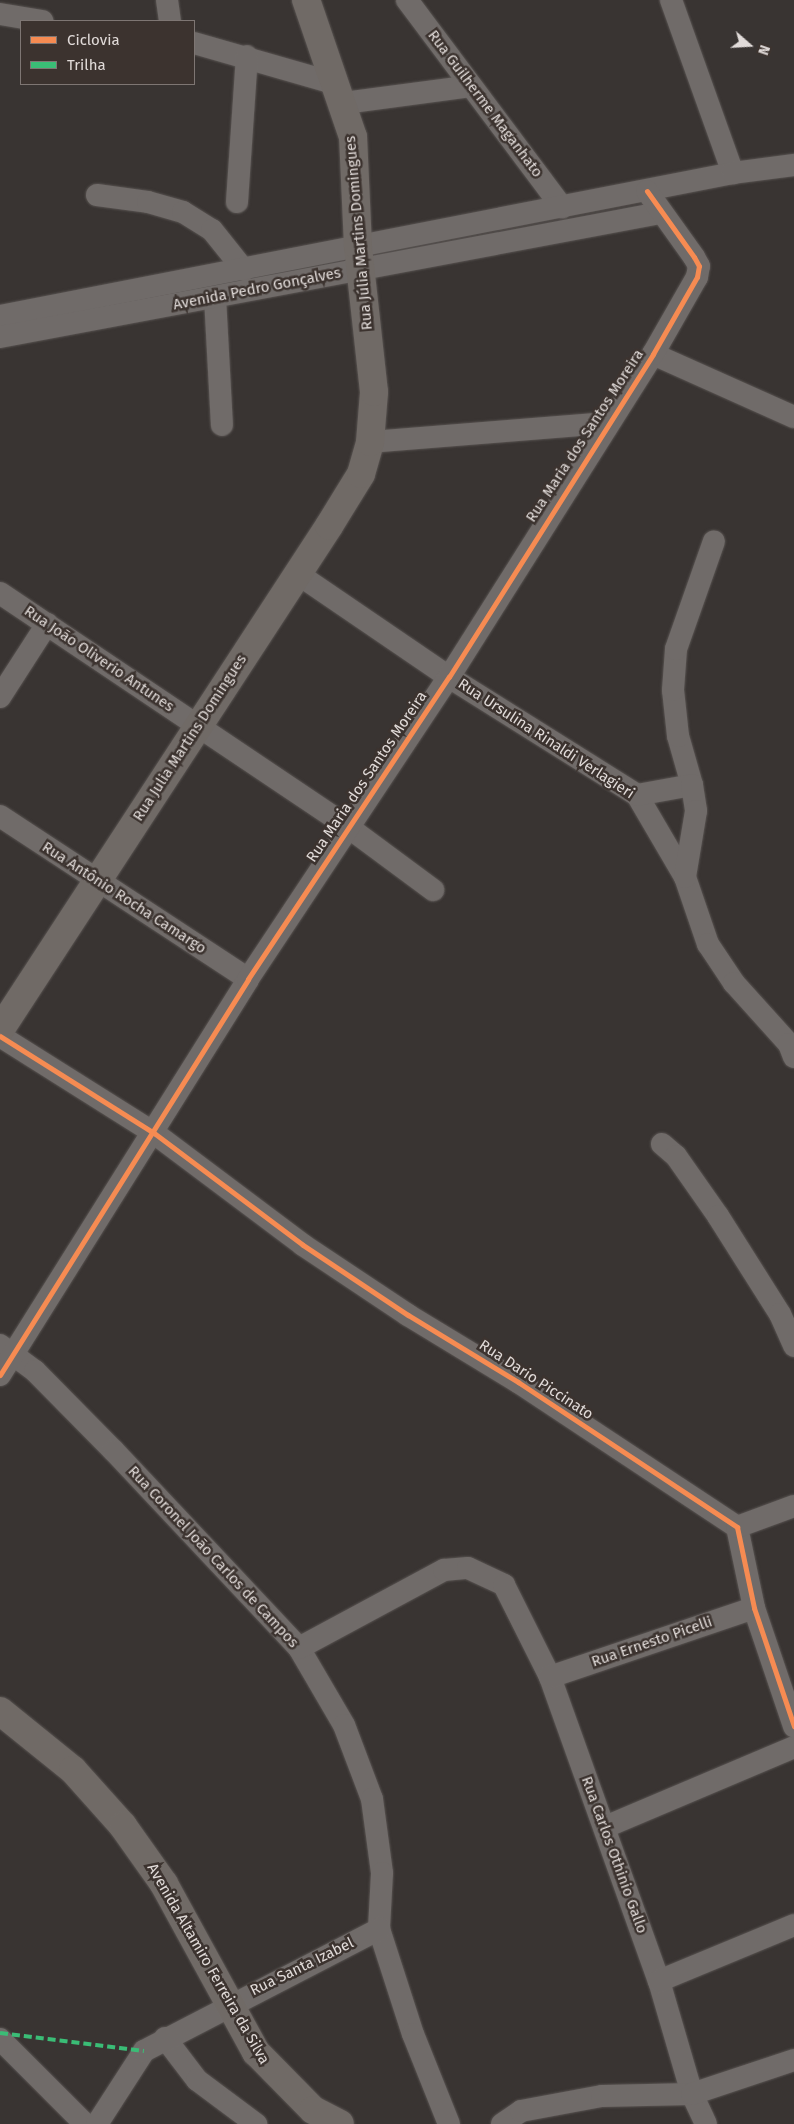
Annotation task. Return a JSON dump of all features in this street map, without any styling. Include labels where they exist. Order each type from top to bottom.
[{"type":"main road","name":"Rua Júlia Martins Domingues","points":[[306,0],[340,93],[357,177],[360,258],[374,392],[370,442]]},
{"type":"main road","name":"Rua Julia Martins Domingues","points":[[0,1030],[298,574],[361,474],[370,442]]},
{"type":"main road","name":"Avenida Altamiro Ferreira da Silva","points":[[0,1711],[73,1770],[123,1826],[164,1884],[231,2003],[256,2052],[277,2078],[313,2110],[340,2124]]},
{"type":"street","points":[[168,0],[170,20]]},
{"type":"street","name":"Rua Guilherme Maganhato","points":[[407,0],[562,207]]},
{"type":"street","points":[[671,0],[733,173]]},
{"type":"street","points":[[0,14],[36,20]]},
{"type":"street","points":[[195,43],[247,56],[340,93],[471,86]]},
{"type":"street","points":[[237,202],[247,56]]},
{"type":"street","name":"Avenida Pedro Gonçalves","points":[[0,324],[215,297],[562,207],[733,173],[794,165]]},
{"type":"street","name":"Rua Maria dos Santos Moreira","points":[[0,1375],[7,1349],[154,1133],[248,979],[348,826],[449,677],[606,423],[653,354],[699,266],[647,191]]},
{"type":"street","points":[[97,195],[148,202],[183,212],[212,230],[244,270]]},
{"type":"street","name":"Avenida Pedro Gonçalves","points":[[0,324],[244,270],[360,258],[660,212]]},
{"type":"street","points":[[215,297],[222,425]]},
{"type":"street","points":[[653,354],[794,417]]},
{"type":"street","points":[[370,442],[606,423]]},
{"type":"street","points":[[685,877],[696,811],[692,785],[678,736],[673,690],[676,649],[714,541]]},
{"type":"street","name":"Rua Ursulina Rinaldi Verlagieri","points":[[298,574],[449,677],[637,795],[685,877],[708,944],[734,983],[792,1046]]},
{"type":"street","name":"Rua João Oliverio Antunes","points":[[0,593],[348,826],[432,890]]},
{"type":"street","points":[[0,697],[47,624]]},
{"type":"street","points":[[637,795],[692,785]]},
{"type":"street","name":"Rua Antônio Rocha Camargo","points":[[0,816],[248,979]]},
{"type":"street","name":"Rua Dario Piccinato","points":[[0,1036],[154,1133],[320,1256],[737,1527]]},
{"type":"street","points":[[662,1144],[676,1156],[718,1216],[780,1314],[794,1346]]},
{"type":"street","name":"Rua Coronel João Carlos de Campos","points":[[7,1349],[114,1450],[299,1648],[344,1725],[372,1799],[382,1873],[379,1929],[413,2034],[449,2124]]},
{"type":"street","points":[[794,1506],[737,1527],[754,1608],[794,1726]]},
{"type":"street","name":"Rua Carlos Othinio Gallo","points":[[299,1648],[444,1570],[468,1568],[487,1574],[504,1585],[525,1620],[550,1676],[660,1981],[692,2094],[706,2124]]},
{"type":"street","name":"Rua Ernesto Picelli","points":[[550,1676],[754,1608]]},
{"type":"street","points":[[605,1827],[794,1747]]},
{"type":"street","points":[[660,1981],[794,1925]]},
{"type":"street","name":"Rua Santa Izabel","points":[[97,2124],[144,2051],[231,2003],[379,1929]]},
{"type":"street","points":[[165,2038],[197,2080],[256,2124]]},
{"type":"street","points":[[0,2039],[85,2124]]},
{"type":"street","points":[[502,2124],[521,2111],[602,2096],[692,2094],[794,2060]]},
{"type":"marked path","points":[[0,2033],[144,2051]]},
{"type":"cycle path","points":[[0,1375],[248,979],[449,677],[653,354],[697,277],[699,266],[694,257],[647,191]]},
{"type":"cycle path","points":[[0,1036],[154,1133],[303,1245],[408,1315],[518,1382],[737,1527],[754,1608],[794,1726]]}]
